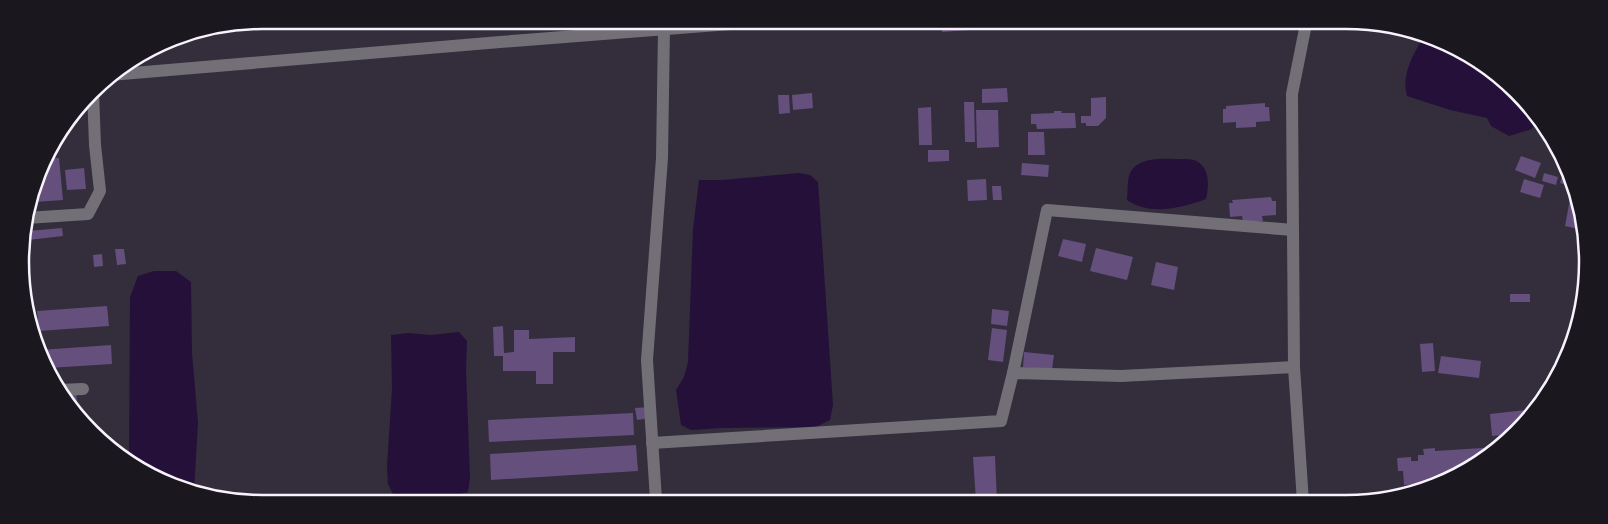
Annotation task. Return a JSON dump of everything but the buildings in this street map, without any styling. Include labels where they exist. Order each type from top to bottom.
[{"type":"street","points":[[124,74],[664,29],[662,158],[647,360],[656,495]]},
{"type":"street","points":[[1303,495],[1294,367],[1292,94],[1305,29]]},
{"type":"street","points":[[33,218],[88,214],[100,191],[95,145],[94,100]]},
{"type":"street","points":[[652,443],[1001,421],[1013,374],[1047,210],[1293,230]]},
{"type":"street","points":[[1013,374],[1121,376],[1294,367]]},
{"type":"street","points":[[67,390],[84,389]]},
{"type":"shaded area","points":[[1421,41],[1463,60],[1488,77],[1511,97],[1534,124],[1532,129],[1509,136],[1491,126],[1487,118],[1450,110],[1407,96],[1406,80],[1412,58]]},
{"type":"shaded area","points":[[1160,159],[1191,159],[1202,165],[1207,174],[1208,190],[1206,199],[1166,209],[1146,208],[1127,200],[1129,176],[1132,169],[1138,164],[1144,161]]},
{"type":"shaded area","points":[[799,173],[810,175],[818,182],[833,405],[830,420],[816,427],[691,430],[681,425],[676,390],[684,377],[688,362],[693,229],[699,180],[722,180]]},
{"type":"shaded area","points":[[154,271],[176,271],[191,282],[192,353],[198,423],[194,485],[159,471],[129,454],[130,297],[138,276]]},
{"type":"shaded area","points":[[459,332],[467,341],[466,370],[470,478],[468,492],[456,495],[393,494],[388,484],[387,466],[392,389],[391,335],[408,333],[431,335]]}]
